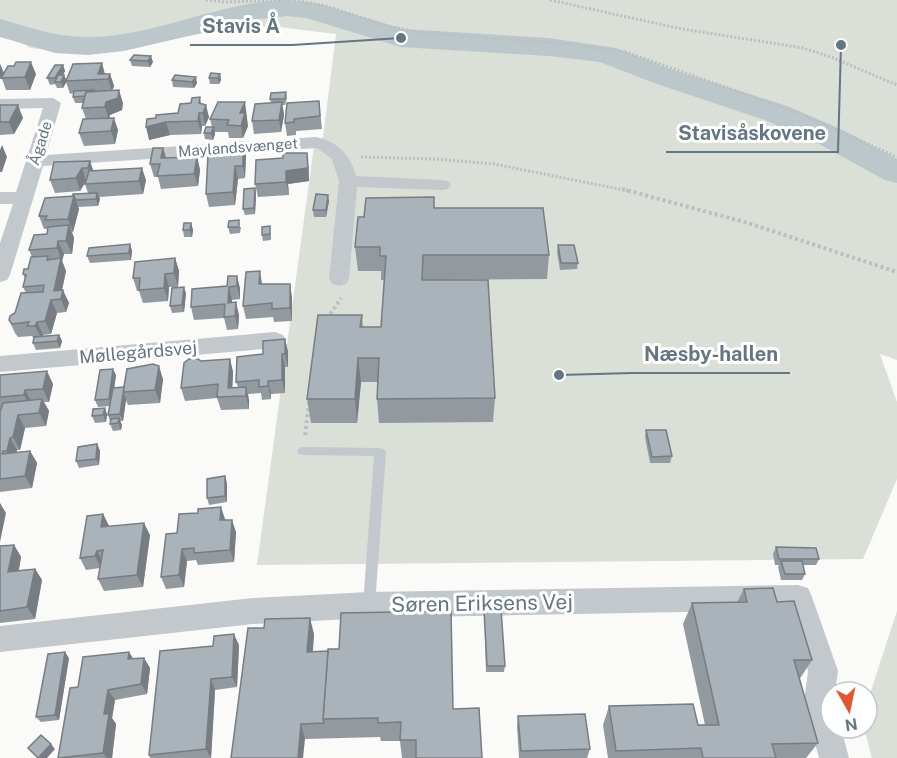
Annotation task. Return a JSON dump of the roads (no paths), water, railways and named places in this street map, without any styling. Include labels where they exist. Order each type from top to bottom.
[{"type":"street","name":"Ågade","points":[[0,104],[53,103],[0,275]]},
{"type":"street","name":"Maylandsvænget","points":[[34,161],[316,142],[331,147],[340,157],[346,168],[348,181]]},
{"type":"street","points":[[339,279],[348,181],[442,186]]},
{"type":"street","points":[[0,198],[22,198]]},
{"type":"street","name":"Møllegårdsvej","points":[[0,364],[276,340]]},
{"type":"street","name":"Søren Eriksens Vej","points":[[0,639],[253,611],[369,605],[798,597],[823,671],[819,702],[834,758]]},
{"type":"lane","points":[[303,451],[380,452],[369,605]]},
{"type":"waterway","points":[[0,28],[55,44],[88,46],[124,42],[261,11],[287,8],[309,10],[401,38],[549,47],[606,54],[665,77],[776,113],[833,138],[897,173]]},
{"type":"place","name":"Stavis Å","points":[[401,38]]},
{"type":"place","name":"Stavisåskovene","points":[[841,45]]},
{"type":"place","name":"Næsby-hallen","points":[[559,375]]}]
